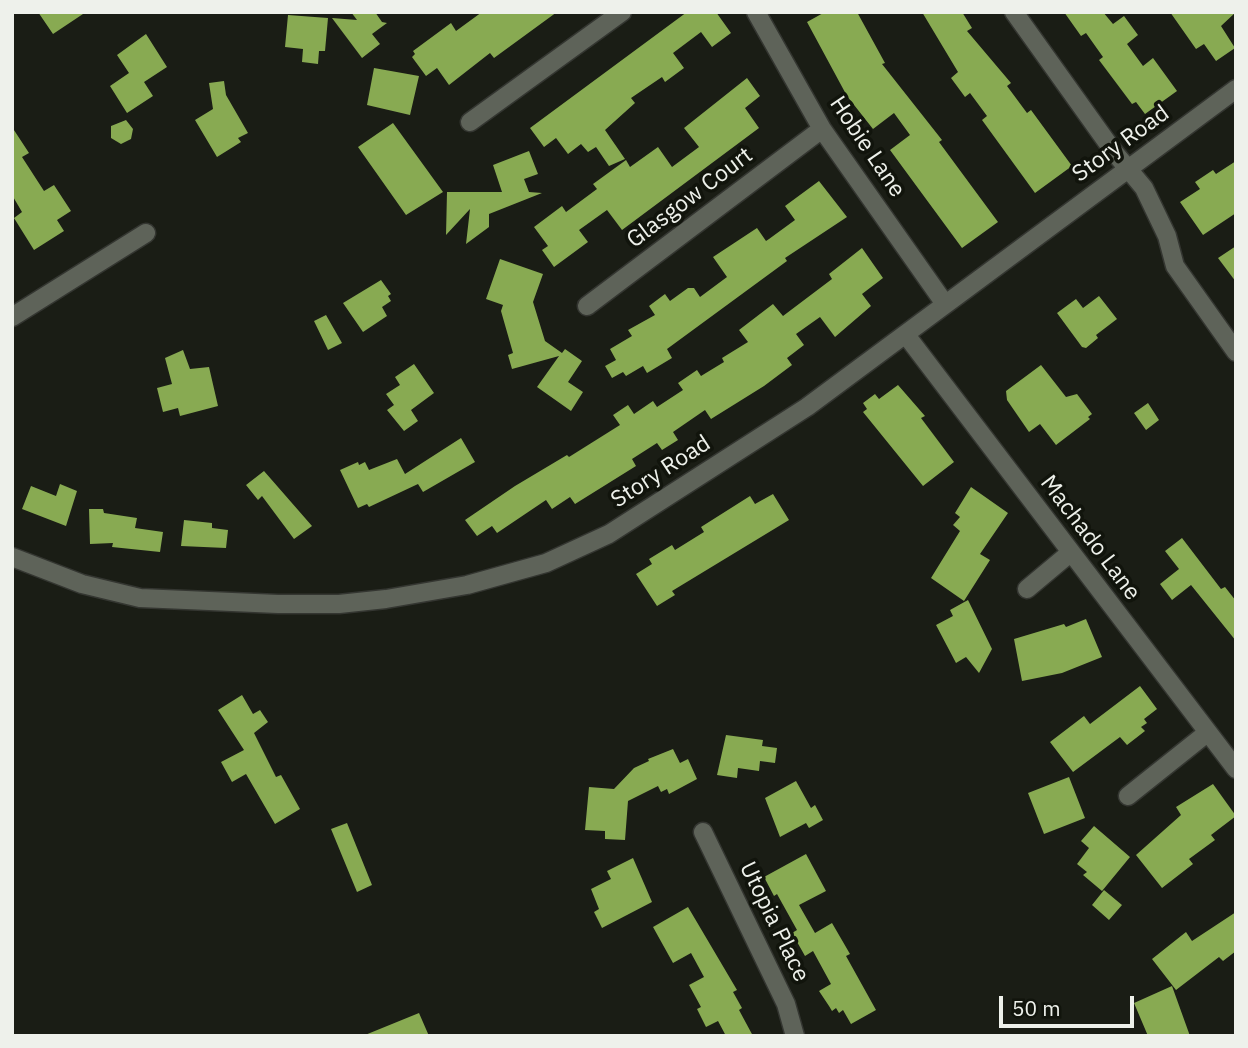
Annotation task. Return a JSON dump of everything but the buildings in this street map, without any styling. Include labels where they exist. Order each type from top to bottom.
[{"type":"street","points":[[470,122],[622,12]]},
{"type":"street","name":"Hobie Lane","points":[[756,12],[822,129],[945,304]]},
{"type":"street","points":[[1014,12],[1144,188],[1167,236],[1175,265],[1236,352]]},
{"type":"street","name":"Story Road","points":[[12,557],[82,584],[140,598],[339,604],[386,599],[507,575],[579,550],[609,534],[807,407],[1236,89]]},
{"type":"street","name":"Glasgow Court","points":[[587,306],[822,129]]},
{"type":"street","points":[[12,317],[146,233]]},
{"type":"street","name":"Machado Lane","points":[[906,335],[1236,769]]},
{"type":"street","points":[[1027,589],[1070,553]]},
{"type":"street","points":[[1128,796],[1207,733]]},
{"type":"street","name":"Utopia Place","points":[[703,832],[786,1004],[795,1036]]}]
